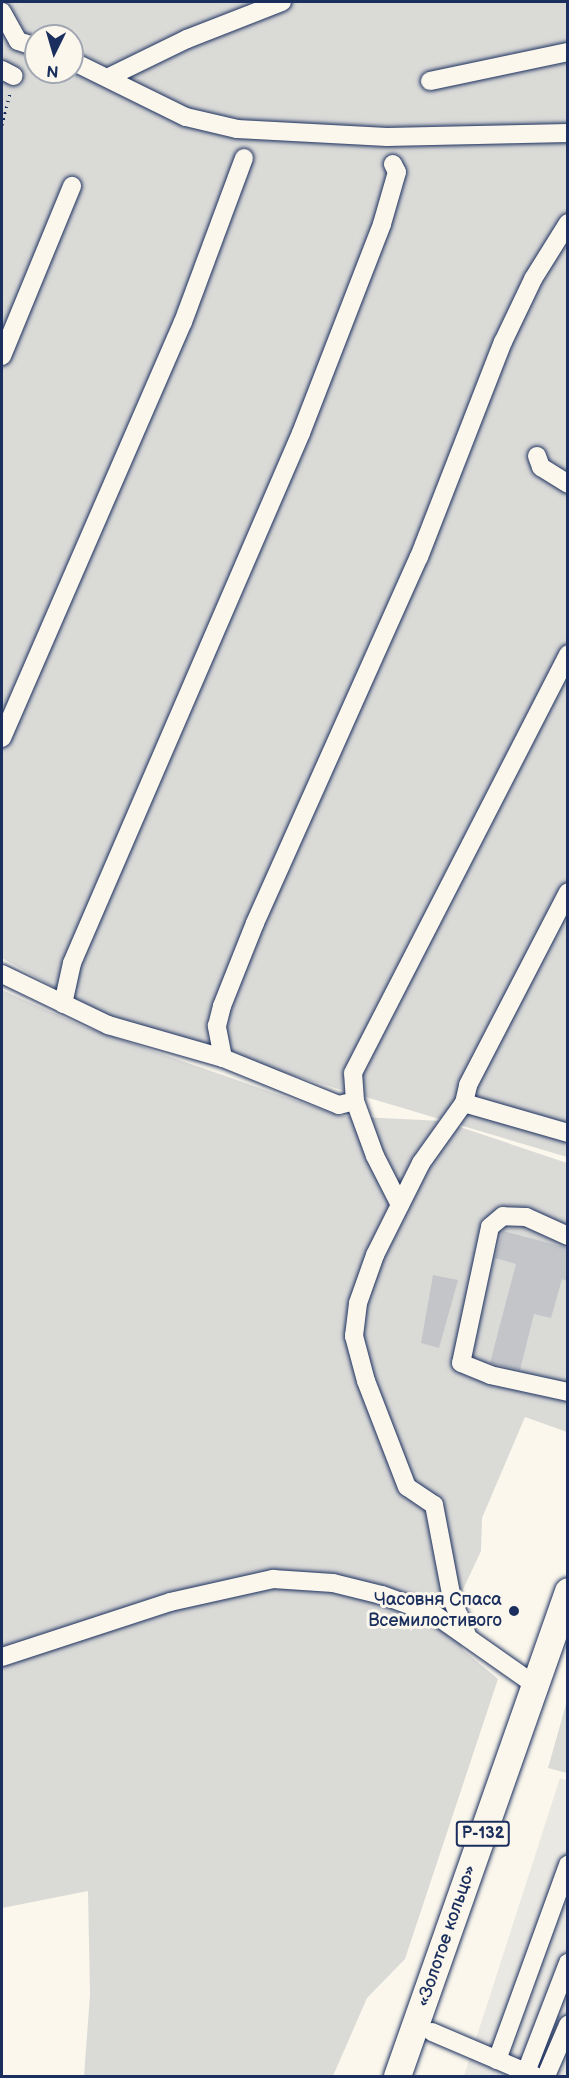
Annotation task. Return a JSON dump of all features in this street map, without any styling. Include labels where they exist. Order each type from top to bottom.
[{"type":"highway","name":"«Золотое кольцо»","points":[[398,2076],[567,1591]]},
{"type":"highway","name":"«Золотое кольцо»","points":[[416,2076],[567,1649]]},
{"type":"street","points":[[109,76],[187,39],[282,2]]},
{"type":"street","points":[[2,12],[18,41],[24,43]]},
{"type":"street","points":[[430,81],[567,52]]},
{"type":"street","points":[[84,66],[109,76],[186,117],[237,129],[387,137],[567,133]]},
{"type":"street","points":[[2,738],[183,322],[244,158]]},
{"type":"street","points":[[63,1004],[72,963],[306,422],[382,224],[397,172],[393,164]]},
{"type":"street","points":[[2,356],[72,186]]},
{"type":"street","points":[[223,1058],[217,1026],[222,1005],[255,923],[419,556],[503,342],[533,279],[567,223]]},
{"type":"street","points":[[537,456],[541,467],[567,484]]},
{"type":"street","points":[[400,1205],[375,1156],[355,1101],[353,1073],[567,654]]},
{"type":"street","points":[[467,1635],[452,1599],[434,1505],[407,1487],[366,1381],[354,1336],[358,1303],[375,1255],[421,1163],[465,1103],[468,1085],[567,892]]},
{"type":"street","points":[[2,975],[108,1025],[223,1058],[339,1104],[355,1101]]},
{"type":"street","points":[[465,1103],[567,1133]]},
{"type":"street","points":[[567,1236],[526,1217],[502,1216],[490,1227],[461,1363],[490,1375],[567,1392]]},
{"type":"street","points":[[2,1657],[170,1602],[273,1579],[333,1583],[382,1595],[434,1614],[535,1685]]},
{"type":"street","points":[[498,2066],[567,1865]]},
{"type":"street","points":[[432,2032],[498,2066],[531,2074],[567,1963]]},
{"type":"street","points":[[546,2076],[567,2025]]},
{"type":"shaded area","points":[[2,2],[567,2],[567,1157],[117,1023],[2,958]]},
{"type":"shaded area","points":[[2,990],[85,1027],[340,1116],[442,1121],[567,1163],[567,1432],[525,1417],[482,1518],[481,1551],[451,1615],[463,1650],[498,1679],[405,1959],[367,1998],[333,2076],[84,2076],[90,1995],[88,1891],[2,1908]]},
{"type":"shaded area","points":[[567,1701],[568,1773],[548,1768]]},
{"type":"shaded area","points":[[560,1778],[568,1781],[567,2076],[464,2076]]},
{"type":"building","points":[[503,1231],[567,1248],[567,1281],[562,1279],[551,1318],[534,1314],[520,1370],[490,1363],[516,1264],[495,1258]]},
{"type":"building","points":[[433,1275],[458,1280],[439,1348],[421,1343]]},
{"type":"place","name":"Часовня Спаса Всемилостивого","points":[[514,1611]]}]
